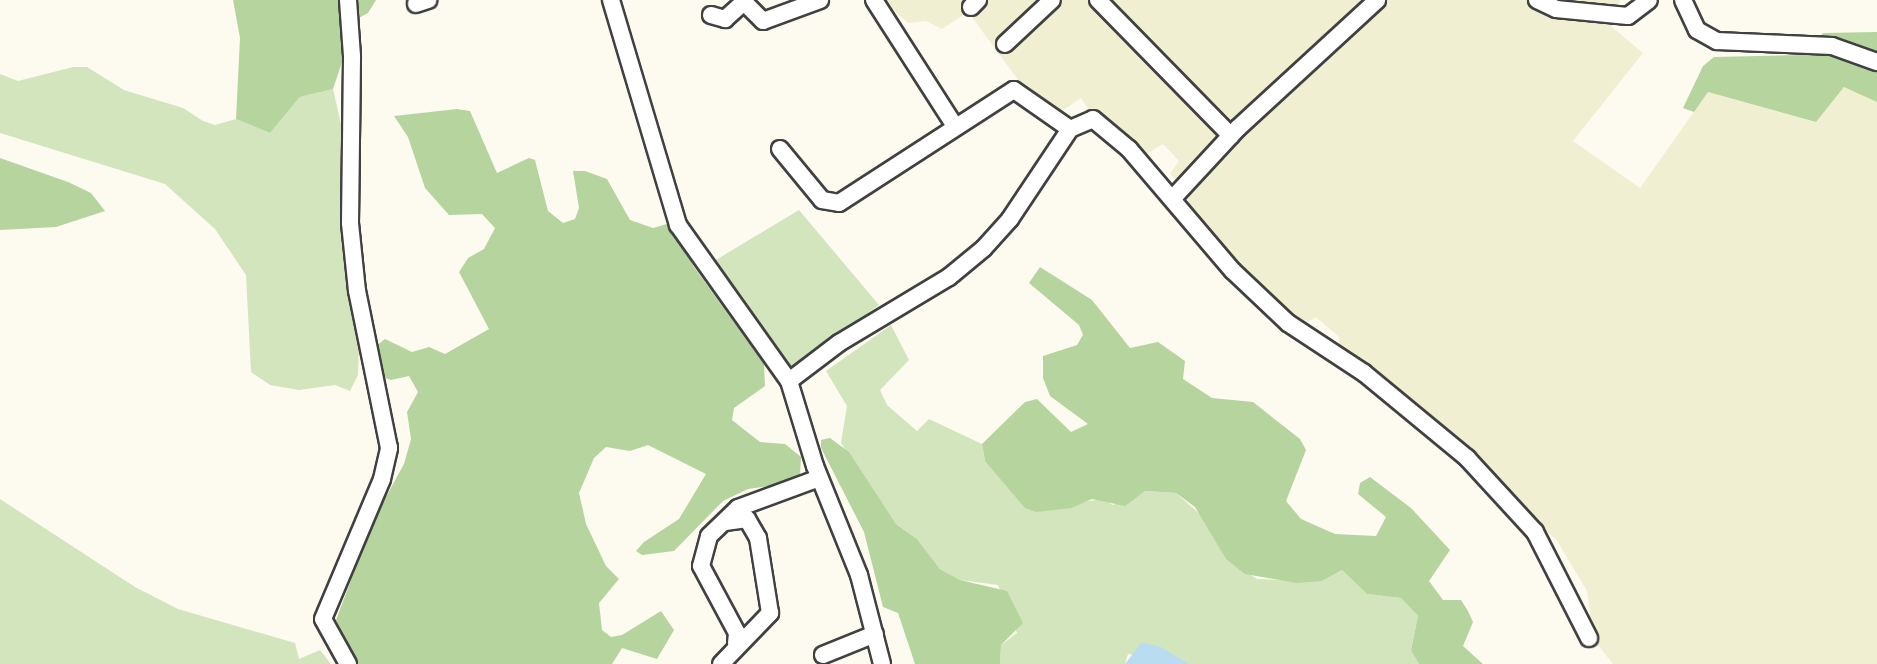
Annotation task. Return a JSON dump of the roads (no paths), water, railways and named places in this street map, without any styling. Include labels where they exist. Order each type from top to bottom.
[{"type":"street","points":[[348,0],[352,56],[350,223],[357,291],[389,448],[382,479],[323,619],[348,664]]},
{"type":"street","points":[[711,15],[725,19],[743,1],[763,21],[820,0]]},
{"type":"street","points":[[874,0],[955,126]]},
{"type":"street","points":[[1005,44],[1052,0]]},
{"type":"street","points":[[1098,0],[1231,136]]},
{"type":"street","points":[[1174,197],[1231,136],[1377,0]]},
{"type":"street","points":[[1537,0],[1556,9],[1628,16],[1649,0]]},
{"type":"street","points":[[1683,0],[1697,30],[1717,41],[1832,46],[1877,62]]},
{"type":"street","points":[[614,1],[678,225],[789,381],[819,478],[843,529],[882,664]]},
{"type":"street","points":[[780,149],[822,200],[839,203],[1014,90],[1070,129]]},
{"type":"street","points":[[789,381],[839,343],[949,277],[984,248],[1010,219],[1070,129],[1081,120],[1100,124],[1174,197],[1233,271],[1288,323],[1364,373],[1467,458],[1535,532],[1589,638]]},
{"type":"street","points":[[736,643],[737,633],[700,562],[709,536],[749,502],[819,478]]},
{"type":"street","points":[[721,664],[736,643],[758,629],[770,613],[758,538],[747,519],[725,522]]},
{"type":"street","points":[[823,655],[875,634]]},
{"type":"water","points":[[1141,643],[1159,646],[1189,664],[1125,664]]}]
